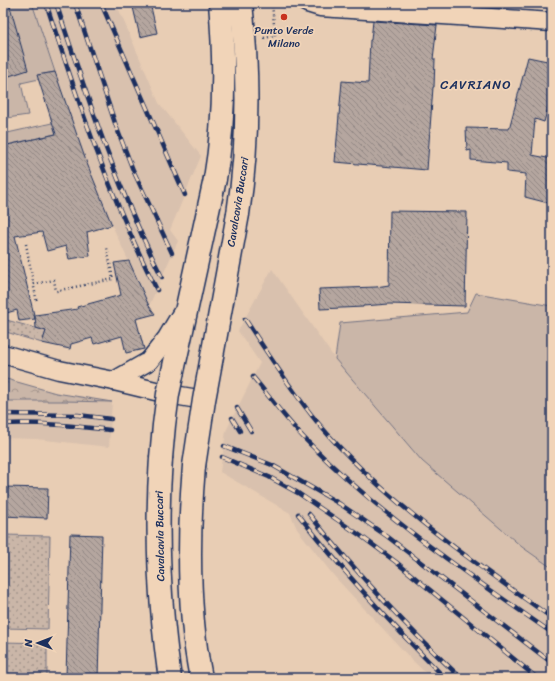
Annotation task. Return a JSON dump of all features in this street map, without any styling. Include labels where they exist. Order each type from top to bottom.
[{"type":"street","name":"Cavalcavia Buccari","points":[[170,678],[159,567],[158,516],[161,458],[168,394],[190,299],[219,157],[223,99],[223,55],[220,3]]},
{"type":"street","name":"Cavalcavia Buccari","points":[[201,678],[192,618],[190,582],[191,498],[194,466],[204,400],[244,178],[247,132],[246,70],[241,3]]},
{"type":"street","points":[[307,3],[320,7],[552,22]]},
{"type":"street","name":"Cavalcavia Buccari","points":[[114,381],[149,361],[167,338],[190,299]]},
{"type":"street","points":[[3,354],[59,370],[168,394],[204,400]]},
{"type":"path","points":[[262,38],[275,36],[272,3]]},
{"type":"path","points":[[26,244],[37,303]]},
{"type":"path","points":[[34,284],[54,280],[56,291],[113,279],[107,248]]},
{"type":"shaded area","points":[[32,3],[116,3],[159,103],[201,156],[170,230],[178,241],[149,306],[112,225],[86,161]]},
{"type":"shaded area","points":[[272,269],[335,359],[422,461],[522,547],[552,568],[552,678],[431,678],[411,659],[334,576],[297,529],[290,513],[220,472],[226,431],[260,363],[238,331]]},
{"type":"shaded area","points":[[3,401],[112,402],[109,447],[36,439],[3,438]]},
{"type":"green space","points":[[3,3],[32,3],[55,72],[38,75],[39,79],[21,83],[28,115],[7,118],[3,102]]},
{"type":"green space","points":[[69,113],[64,132],[3,146],[3,134],[52,123],[51,118]]},
{"type":"green space","points":[[476,293],[552,306],[552,568],[522,547],[422,461],[335,359],[340,323],[467,312]]},
{"type":"green space","points":[[3,319],[46,331],[42,343],[3,331]]},
{"type":"green space","points":[[3,378],[56,393],[112,402],[3,401]]},
{"type":"green space","points":[[3,535],[50,536],[48,629],[3,628]]},
{"type":"green space","points":[[3,642],[47,643],[47,677],[3,676]]},
{"type":"building","points":[[3,3],[9,3],[28,70],[3,78]]},
{"type":"building","points":[[132,3],[150,3],[157,33],[140,37]]},
{"type":"building","points":[[373,21],[437,25],[433,59],[435,59],[434,87],[427,170],[335,162],[342,81],[368,83],[370,40]]},
{"type":"building","points":[[528,57],[552,62],[552,93],[544,122],[535,119],[532,155],[552,159],[552,204],[525,197],[526,174],[507,172],[507,163],[471,160],[471,150],[467,151],[466,128],[509,129]]},
{"type":"building","points":[[55,72],[86,161],[112,225],[87,232],[90,256],[69,259],[66,246],[47,251],[42,232],[15,236],[35,319],[19,321],[17,310],[3,314],[3,146],[56,134],[37,75]]},
{"type":"building","points":[[390,211],[467,212],[465,306],[389,304],[320,309],[319,289],[376,287],[389,285]]},
{"type":"building","points":[[129,261],[149,306],[155,314],[136,319],[144,349],[126,353],[122,336],[94,344],[92,338],[71,344],[70,349],[42,343],[46,331],[36,328],[35,315],[78,309],[77,307],[121,295],[114,263]]},
{"type":"building","points":[[3,487],[48,488],[47,518],[3,516]]},
{"type":"building","points":[[70,534],[102,535],[98,678],[66,677]]},
{"type":"railway","points":[[46,3],[96,149],[124,220],[157,290]]},
{"type":"railway","points":[[56,3],[91,107],[117,176],[162,277]]},
{"type":"railway","points":[[75,3],[116,126],[133,170],[172,253]]},
{"type":"railway","points":[[101,3],[185,195]]},
{"type":"railway","points":[[245,319],[298,398],[343,451],[370,478],[429,528],[552,618]]},
{"type":"railway","points":[[253,377],[304,438],[368,497],[428,545],[552,633]]},
{"type":"railway","points":[[237,408],[251,431]]},
{"type":"railway","points":[[3,414],[78,415],[111,419]]},
{"type":"railway","points":[[232,418],[240,431]]},
{"type":"railway","points":[[3,424],[43,424],[110,430]]},
{"type":"railway","points":[[224,446],[272,465],[340,504],[388,537],[552,663]]},
{"type":"railway","points":[[222,457],[269,477],[298,493],[361,536],[396,562],[537,678]]},
{"type":"railway","points":[[298,514],[369,598],[445,678]]},
{"type":"railway","points":[[309,514],[382,599],[461,678]]},
{"type":"place","name":"Punto Verde Milano","points":[[284,17]]},
{"type":"district","name":"CAVRIANO","points":[[476,84]]}]
